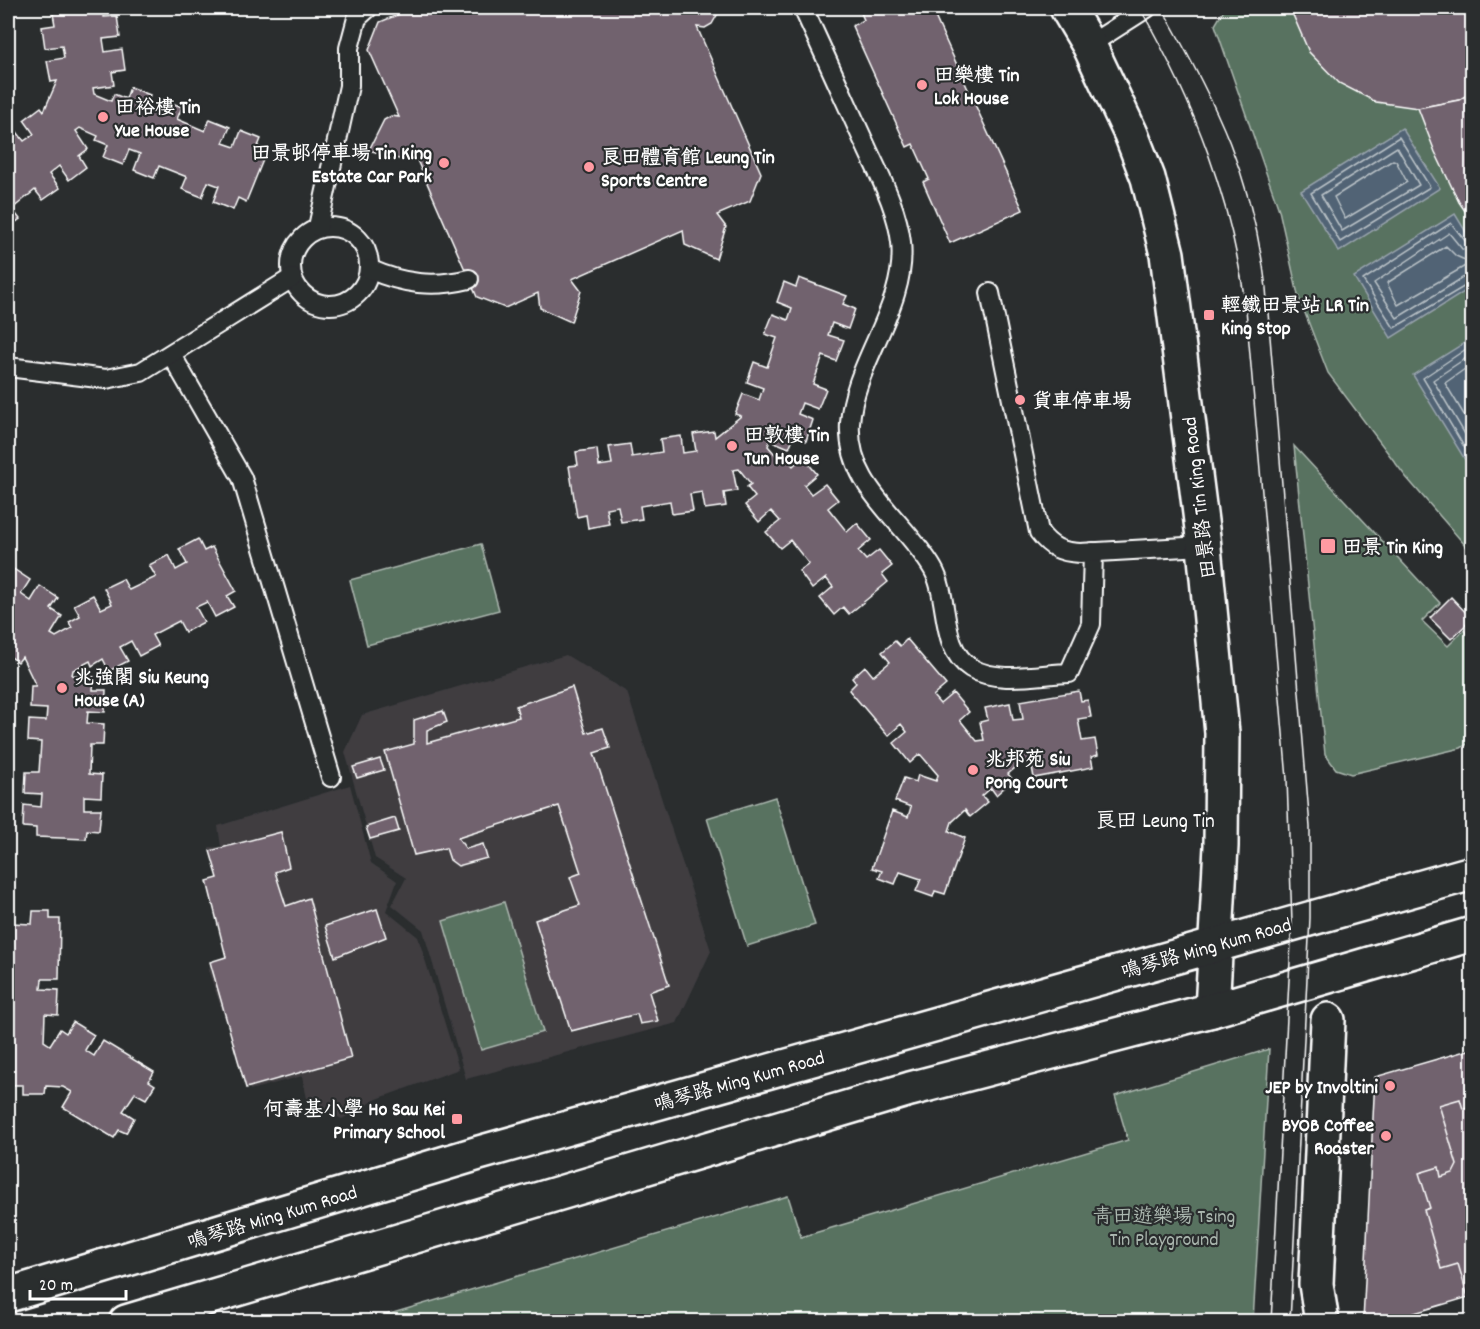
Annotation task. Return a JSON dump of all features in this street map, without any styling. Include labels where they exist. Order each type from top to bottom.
[{"type":"main road","name":"田景路 Tin King Road","points":[[1066,8],[1089,45],[1131,134],[1148,178],[1159,219],[1170,278],[1203,546],[1222,733],[1221,846],[1212,1010]]},
{"type":"main road","name":"鳴琴路 Ming Kum Road","points":[[8,1295],[488,1151],[1473,873]]},
{"type":"main road","points":[[126,1322],[898,1092],[1212,1010],[1473,934]]},
{"type":"main road","points":[[1322,1322],[1316,1284],[1328,1020]]},
{"type":"lane","points":[[318,227],[349,86],[349,48],[357,18],[368,8]]},
{"type":"lane","points":[[803,8],[890,198],[901,240],[901,275],[853,404],[849,437],[852,455],[858,472],[868,488],[924,556],[937,577],[953,647],[959,658],[981,673],[995,676],[1069,673],[1091,624],[1093,552]]},
{"type":"lane","points":[[1089,45],[1147,8]]},
{"type":"lane","points":[[331,226],[354,235],[363,244],[368,256],[369,269],[366,282],[350,300],[328,306],[307,298],[292,278],[292,254],[302,238],[318,227],[331,226]]},
{"type":"lane","points":[[369,269],[408,283],[449,284],[469,279]]},
{"type":"lane","points":[[8,367],[106,379],[141,372],[292,278]]},
{"type":"lane","points":[[990,293],[1039,532],[1050,546],[1065,552],[1203,546]]},
{"type":"lane","points":[[171,354],[242,478],[331,777]]},
{"type":"shaded area","points":[[566,655],[627,692],[711,951],[677,1023],[466,1079],[423,930],[392,905],[406,878],[375,858],[345,752],[362,715]]},
{"type":"shaded area","points":[[350,785],[371,863],[397,881],[386,911],[418,937],[459,1069],[377,1099],[342,1119],[308,1103],[302,1076],[250,1090],[208,970],[227,961],[219,878],[209,847],[221,847],[218,826]]},
{"type":"green space","points":[[1225,8],[1472,8],[1472,553],[1406,477],[1328,373],[1298,295],[1279,210],[1215,25]]},
{"type":"green space","points":[[1294,446],[1440,603],[1422,621],[1448,646],[1464,630],[1472,641],[1472,741],[1461,748],[1351,774],[1336,769],[1325,754]]},
{"type":"green space","points":[[481,544],[499,610],[367,645],[350,580]]},
{"type":"green space","points":[[775,797],[815,925],[747,946],[707,818]]},
{"type":"green space","points":[[504,902],[543,1032],[481,1050],[443,921]]},
{"type":"green space","name":"青田遊樂場 Tsing Tin Playground","points":[[1269,1049],[1253,1321],[366,1321],[788,1196],[801,1237],[1128,1140],[1115,1096]]},
{"type":"water","points":[[1402,128],[1440,188],[1339,252],[1301,191]]},
{"type":"water","points":[[1455,214],[1472,242],[1472,287],[1391,338],[1354,277]]},
{"type":"water","points":[[1472,338],[1472,471],[1413,375]]},
{"type":"building","name":"田裕樓 Tin Yue House","points":[[52,8],[103,8],[104,17],[117,16],[120,37],[103,39],[105,52],[122,49],[125,70],[112,72],[114,85],[93,88],[94,94],[111,101],[114,94],[126,99],[130,87],[150,95],[144,111],[156,115],[162,99],[182,107],[177,119],[205,131],[210,119],[230,127],[223,143],[235,147],[241,131],[261,139],[256,151],[265,155],[246,202],[238,198],[233,210],[213,202],[219,186],[208,182],[202,197],[182,189],[187,177],[159,166],[154,178],[134,170],[140,154],[129,150],[123,165],[103,157],[108,145],[96,140],[98,136],[80,128],[76,131],[88,149],[79,156],[86,167],[69,180],[59,166],[49,174],[60,188],[43,200],[35,190],[12,209],[20,219],[8,228],[8,132],[14,128],[24,141],[34,134],[24,120],[41,107],[44,111],[57,81],[51,82],[47,61],[64,58],[62,46],[45,48],[42,27],[55,25]]},
{"type":"building","name":"良田體育館 Leung Tin Sports Centre","points":[[414,8],[721,8],[712,24],[705,28],[697,27],[761,173],[750,201],[717,215],[726,227],[716,259],[685,245],[683,230],[572,279],[581,291],[571,322],[540,308],[538,293],[505,308],[477,297],[413,151],[402,160],[369,150],[384,120],[391,116],[399,117],[369,50],[380,22]]},
{"type":"building","name":"田樂樓 Tin Lok House","points":[[859,8],[931,8],[1023,210],[950,243],[923,182],[929,179],[913,144],[907,147],[852,26],[864,20]]},
{"type":"building","points":[[1290,8],[1472,8],[1472,92],[1459,100],[1418,108],[1376,102],[1339,83],[1309,52]]},
{"type":"building","points":[[1472,92],[1472,221],[1459,202],[1435,152],[1418,108],[1459,100]]},
{"type":"building","name":"田敦樓 Tin Tun House","points":[[799,278],[847,296],[843,304],[855,309],[848,329],[832,323],[828,335],[844,340],[836,361],[823,356],[813,384],[826,389],[818,409],[802,403],[798,414],[813,420],[806,441],[794,436],[789,448],[770,440],[768,446],[780,460],[785,456],[793,466],[803,457],[817,474],[804,485],[811,494],[825,484],[838,500],[828,508],[847,532],[857,523],[871,540],[858,551],[866,560],[879,550],[892,566],[882,574],[888,582],[849,614],[843,607],[834,615],[820,598],[833,587],[826,578],[812,589],[799,571],[809,564],[790,540],[780,548],[766,532],[780,521],[771,511],[759,522],[745,505],[755,497],[747,487],[751,484],[739,469],[733,470],[737,491],[724,493],[726,506],[705,509],[702,492],[690,494],[693,511],[672,514],[670,501],[640,506],[642,519],[621,522],[618,506],[606,508],[609,524],[588,528],[586,515],[577,517],[569,466],[578,465],[576,452],[597,449],[599,466],[612,464],[609,447],[630,444],[632,457],[662,452],[660,439],[681,436],[683,453],[696,451],[693,434],[714,431],[715,437],[741,416],[735,414],[743,394],[759,400],[763,388],[747,382],[754,362],[767,367],[777,338],[765,334],[773,314],[788,320],[792,308],[777,302],[784,282],[796,287]]},
{"type":"building","name":"兆強閣 Siu Keung House (A)","points":[[198,539],[204,551],[212,547],[236,591],[227,596],[234,607],[215,617],[207,602],[196,607],[204,622],[185,632],[179,621],[152,635],[158,646],[139,656],[131,641],[120,647],[128,661],[109,671],[103,659],[92,666],[90,661],[73,670],[72,675],[94,677],[93,690],[106,690],[105,712],[88,711],[87,723],[104,724],[103,745],[90,745],[89,774],[102,775],[101,797],[84,796],[84,809],[101,809],[99,831],[87,830],[86,839],[36,837],[36,828],[23,827],[24,805],[41,807],[42,794],[25,793],[26,772],[39,772],[41,742],[28,741],[29,720],[46,721],[47,709],[30,708],[31,686],[36,686],[22,657],[18,662],[8,655],[8,575],[12,568],[30,580],[21,594],[31,601],[40,586],[58,598],[51,609],[62,616],[51,634],[56,637],[72,628],[69,622],[80,616],[74,605],[93,595],[101,609],[112,604],[104,588],[123,579],[129,590],[156,577],[149,565],[169,555],[176,570],[187,564],[179,549]]},
{"type":"building","points":[[1451,597],[1472,619],[1451,639],[1430,618]]},
{"type":"building","name":"兆邦苑 Siu Pong Court","points":[[907,639],[946,685],[933,696],[940,704],[953,693],[969,712],[960,720],[977,741],[984,740],[980,722],[988,720],[985,708],[1010,703],[1013,720],[1023,719],[1020,701],[1079,691],[1081,701],[1088,700],[1091,717],[1078,719],[1082,741],[1095,739],[1098,755],[1091,757],[1093,767],[1034,778],[1031,761],[1021,763],[1008,774],[1013,780],[996,795],[991,788],[982,796],[988,802],[970,817],[965,810],[952,822],[949,831],[965,838],[945,894],[935,891],[933,897],[916,891],[921,879],[900,872],[895,884],[879,878],[882,871],[872,868],[892,811],[908,817],[911,807],[895,801],[904,778],[916,782],[918,775],[936,781],[938,775],[920,754],[910,763],[894,743],[907,732],[901,724],[888,736],[849,690],[856,683],[852,678],[865,666],[873,676],[890,662],[882,652],[895,641],[900,646]]},
{"type":"building","points":[[572,687],[586,733],[603,728],[610,748],[594,753],[669,985],[649,992],[658,1021],[640,1024],[637,1014],[571,1031],[535,920],[580,905],[570,877],[581,873],[559,806],[458,838],[466,849],[483,844],[487,858],[458,866],[450,860],[446,848],[414,855],[385,752],[414,744],[414,720],[443,711],[447,722],[427,730],[427,743],[519,717],[516,706]]},
{"type":"building","points":[[380,759],[384,770],[357,778],[353,767]]},
{"type":"building","points":[[395,818],[399,831],[370,839],[366,827]]},
{"type":"building","points":[[281,832],[289,867],[275,872],[286,906],[309,898],[351,1058],[246,1088],[210,962],[226,957],[207,881],[218,878],[210,851]]},
{"type":"building","points":[[377,909],[386,937],[335,957],[325,926]]},
{"type":"building","points":[[8,911],[10,911],[10,923],[32,924],[33,911],[50,911],[50,919],[60,919],[59,979],[42,979],[41,989],[59,990],[58,1015],[45,1014],[44,1041],[50,1045],[60,1029],[66,1033],[73,1022],[94,1035],[85,1050],[94,1056],[103,1041],[154,1072],[149,1081],[155,1085],[146,1099],[135,1093],[123,1111],[134,1118],[126,1133],[119,1130],[114,1138],[63,1107],[72,1092],[63,1087],[46,1086],[45,1094],[23,1094],[23,1085],[11,1085],[11,1093],[8,1093]]},
{"type":"building","points":[[1472,1049],[1472,1296],[1384,1322],[1363,1322],[1375,1077]]},
{"type":"building","points":[[1472,1090],[1472,1296],[1468,1297],[1458,1264],[1441,1269],[1424,1210],[1430,1208],[1419,1173],[1439,1167],[1441,1177],[1453,1173],[1457,1165],[1439,1105],[1460,1099],[1463,1109],[1471,1106],[1467,1091]]},
{"type":"tram line","points":[[1140,8],[1178,80],[1208,153],[1231,229],[1246,309],[1287,779],[1292,923],[1271,1322]]},
{"type":"tram line","points":[[1162,8],[1215,109],[1242,176],[1260,248],[1266,288],[1310,827],[1310,918],[1290,1322]]},
{"type":"place","name":"田樂樓 Tin Lok House","points":[[922,85]]},
{"type":"place","name":"田裕樓 Tin Yue House","points":[[103,117]]},
{"type":"place","name":"田景邨停車場 Tin King Estate Car Park","points":[[444,163]]},
{"type":"place","name":"良田體育館 Leung Tin Sports Centre","points":[[589,167]]},
{"type":"place","name":"輕鐵田景站 LR Tin King Stop","points":[[1209,315]]},
{"type":"place","name":"貨車停車場","points":[[1020,400]]},
{"type":"place","name":"田敦樓 Tin Tun House","points":[[732,446]]},
{"type":"place","name":"田景 Tin King","points":[[1328,546]]},
{"type":"place","name":"兆強閣 Siu Keung House (A)","points":[[62,688]]},
{"type":"place","name":"兆邦苑 Siu Pong Court","points":[[973,770]]},
{"type":"place","name":"JEP by Involtini","points":[[1390,1086]]},
{"type":"place","name":"何壽基小學 Ho Sau Kei Primary School","points":[[457,1119]]},
{"type":"place","name":"BYOB Coffee Roaster","points":[[1386,1136]]},
{"type":"district","name":"良田 Leung Tin","points":[[1155,820]]}]
